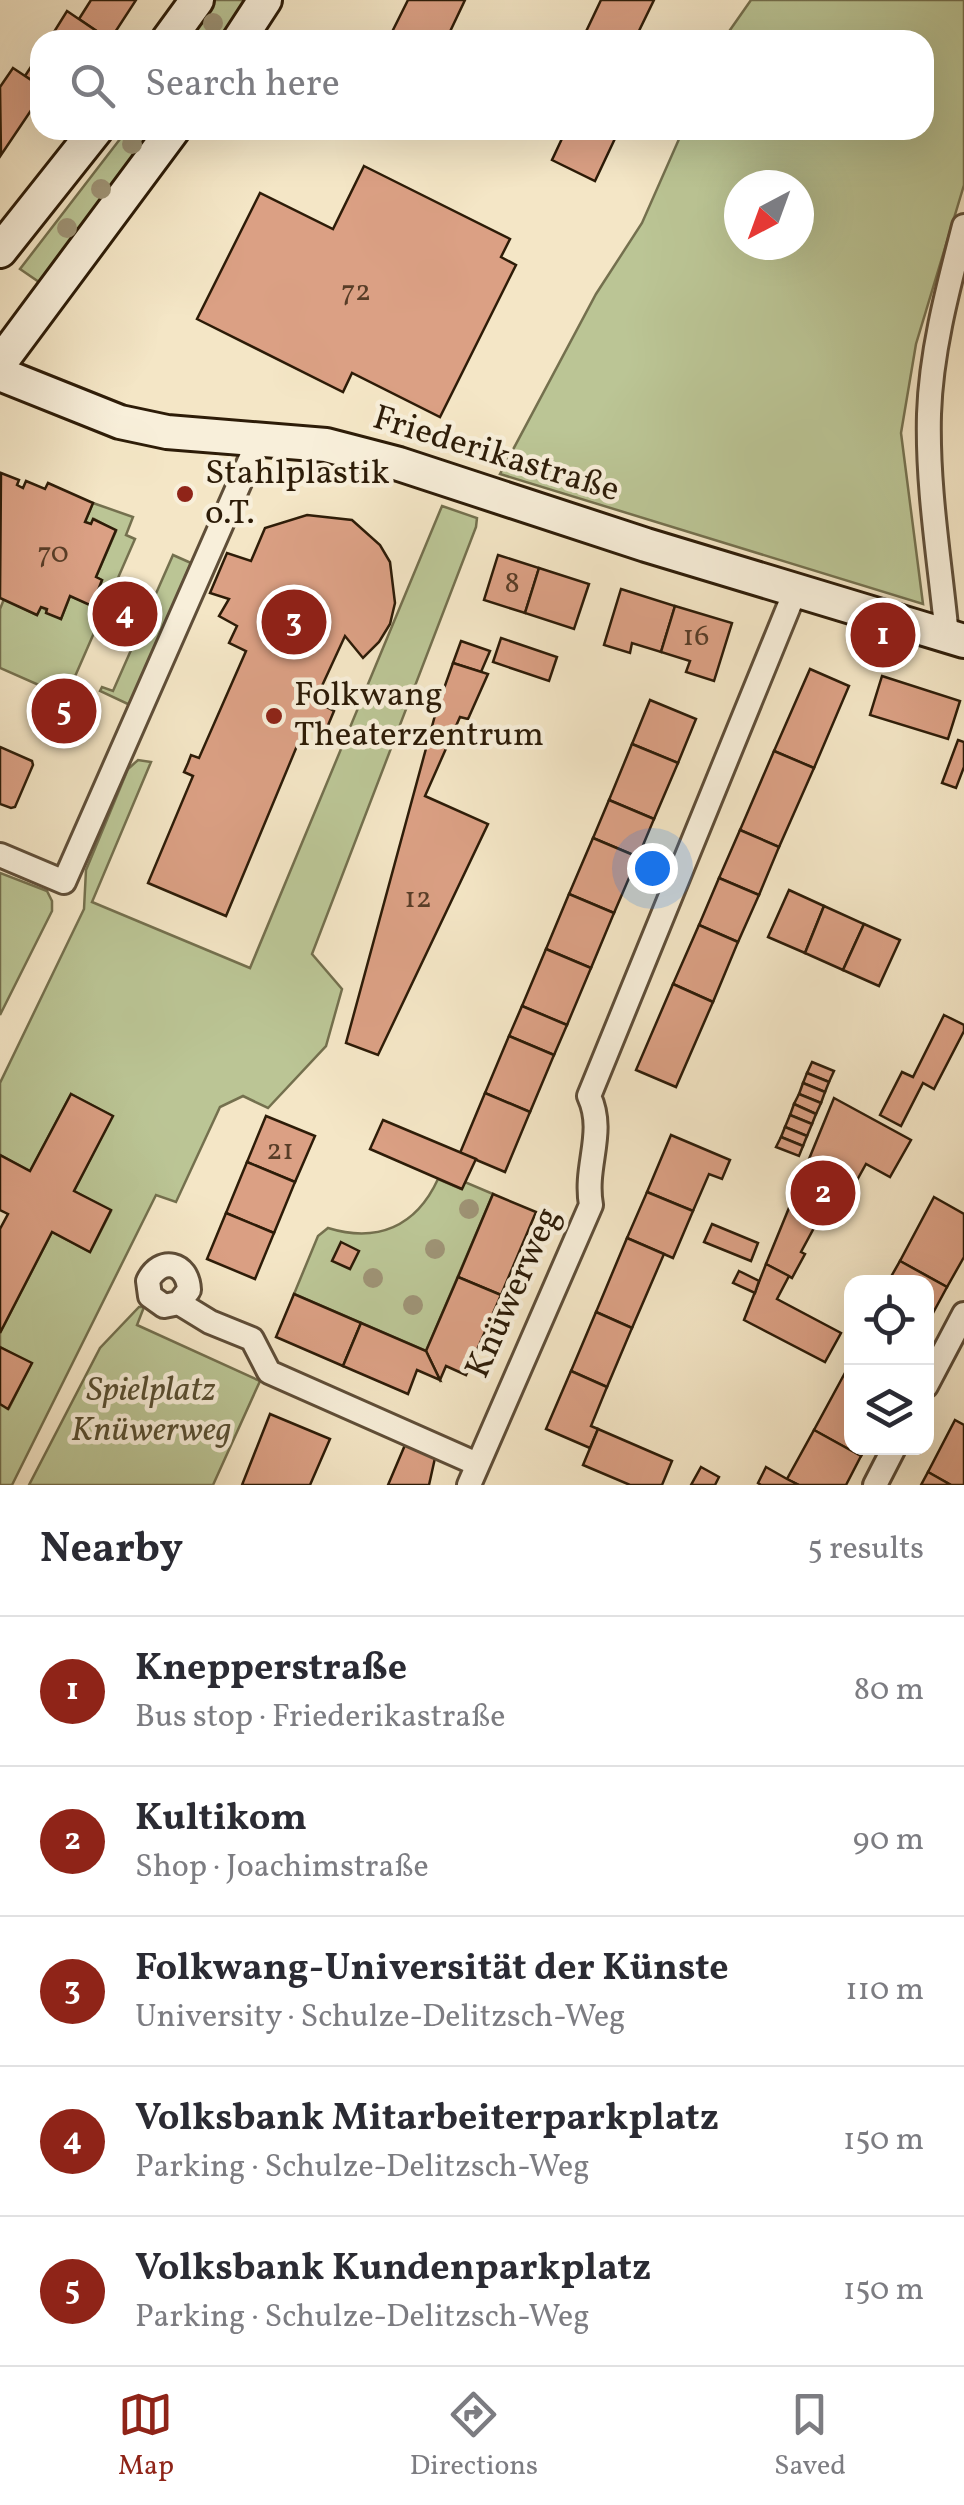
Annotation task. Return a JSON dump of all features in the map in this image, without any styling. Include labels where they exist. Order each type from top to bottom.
[{"type":"street","points":[[175,30],[197,0]]},
{"type":"street","points":[[246,30],[266,0]]},
{"type":"street","points":[[0,251],[88,140]]},
{"type":"street","points":[[0,362],[166,140]]},
{"type":"street","points":[[956,638],[932,496],[929,416],[934,357],[964,226]]},
{"type":"street","name":"Friederikastraße","points":[[0,374],[120,422],[166,432],[326,445],[399,464],[646,546],[956,638]]},
{"type":"street","points":[[0,856],[64,882],[260,438]]},
{"type":"street","name":"Knüwerweg","points":[[180,1303],[210,1322],[252,1339],[269,1372],[477,1478],[591,1205],[587,1184],[598,1117],[589,1096],[796,589]]},
{"type":"street","points":[[934,1371],[964,1314]]},
{"type":"street","points":[[874,1485],[890,1455]]},
{"type":"green space","points":[[213,0],[247,0],[228,30],[193,30]]},
{"type":"green space","points":[[751,0],[964,0],[964,185],[916,344],[901,433],[923,604],[500,474],[596,294],[642,223],[679,140],[934,140],[934,30],[730,30]]},
{"type":"green space","points":[[119,140],[149,140],[39,282],[20,269]]},
{"type":"green space","points":[[93,503],[133,517],[126,535],[135,539],[66,697],[0,668],[0,609],[4,599],[37,615],[41,607],[61,619],[70,596],[92,605],[102,580],[96,577],[116,531],[94,519],[91,524],[85,522]]},
{"type":"green space","points":[[442,506],[477,518],[476,527],[312,954],[342,989],[326,1046],[268,1108],[243,1096],[220,1107],[176,1202],[156,1195],[12,1485],[0,1485],[0,1404],[9,1408],[31,1364],[0,1347],[0,1333],[52,1232],[90,1252],[111,1211],[74,1191],[112,1116],[71,1094],[30,1171],[0,1155],[0,1083],[84,909],[86,870],[128,769],[138,760],[151,762],[92,902],[250,968]]},
{"type":"green space","points":[[173,555],[191,563],[130,705],[100,691],[102,687],[113,691]]},
{"type":"green space","points":[[0,873],[47,891],[52,911],[0,1015]]},
{"type":"green space","points":[[438,1179],[461,1189],[465,1182],[493,1194],[426,1351],[294,1294],[318,1236],[328,1228],[363,1233],[393,1227],[418,1209]]},
{"type":"green space","name":"Spielplatz Knüwerweg","points":[[139,1307],[144,1307],[137,1325],[260,1381],[213,1485],[29,1485],[100,1348]]},
{"type":"building","points":[[91,0],[136,0],[116,30],[95,30],[79,19]]},
{"type":"building","points":[[408,0],[465,0],[451,30],[393,30]]},
{"type":"building","points":[[601,0],[654,0],[639,30],[587,30]]},
{"type":"building","points":[[67,11],[95,30],[55,30]]},
{"type":"building","points":[[13,68],[30,79],[30,112],[1,155],[0,87]]},
{"type":"building","points":[[561,140],[614,140],[595,181],[552,160]]},
{"type":"building","points":[[364,166],[510,239],[501,257],[516,265],[440,417],[352,373],[343,392],[197,319],[260,193],[333,229]]},
{"type":"building","points":[[1,473],[19,480],[17,485],[23,488],[26,481],[45,489],[48,483],[93,503],[85,522],[91,524],[93,519],[116,530],[96,577],[102,580],[92,606],[70,596],[61,619],[46,613],[47,609],[41,607],[37,615],[0,598]]},
{"type":"building","name":"Folkwang Theaterzentrum","points":[[307,515],[352,520],[380,545],[390,562],[395,603],[390,624],[363,658],[345,636],[315,701],[334,711],[326,730],[307,722],[226,916],[148,883],[193,776],[184,772],[191,755],[199,758],[246,651],[229,643],[237,626],[219,616],[229,599],[210,593],[227,553],[251,561],[265,528]]},
{"type":"building","points":[[498,555],[539,568],[525,613],[484,600]]},
{"type":"building","points":[[539,568],[589,584],[574,629],[525,613]]},
{"type":"building","points":[[621,589],[675,606],[661,652],[632,643],[630,653],[604,645]]},
{"type":"building","points":[[675,606],[732,623],[714,681],[686,672],[690,661],[661,652]]},
{"type":"building","points":[[501,638],[557,657],[549,681],[493,662]]},
{"type":"building","points":[[461,641],[490,651],[481,672],[453,663]]},
{"type":"building","points":[[453,663],[488,674],[468,719],[460,717],[425,796],[488,824],[378,1055],[346,1043],[437,708]]},
{"type":"building","points":[[810,669],[849,686],[814,768],[774,751]]},
{"type":"building","points":[[882,676],[960,701],[948,739],[870,715]]},
{"type":"building","points":[[650,700],[696,719],[678,763],[632,744]]},
{"type":"building","points":[[958,740],[964,742],[964,767],[956,788],[942,783]]},
{"type":"building","points":[[632,744],[678,763],[654,819],[609,800]]},
{"type":"building","points":[[0,747],[32,761],[33,765],[15,807],[11,808],[0,804]]},
{"type":"building","points":[[774,751],[814,768],[779,847],[740,830]]},
{"type":"building","points":[[609,800],[654,819],[638,857],[593,838]]},
{"type":"building","points":[[740,830],[779,847],[759,895],[719,878]]},
{"type":"building","points":[[593,838],[638,857],[614,913],[569,894]]},
{"type":"building","points":[[719,878],[759,895],[738,942],[699,925]]},
{"type":"building","points":[[789,890],[824,906],[805,953],[768,937]]},
{"type":"building","points":[[569,894],[614,913],[591,968],[546,949]]},
{"type":"building","points":[[824,906],[864,924],[843,970],[805,953]]},
{"type":"building","points":[[864,924],[900,940],[879,986],[843,970]]},
{"type":"building","points":[[699,925],[738,942],[713,1002],[673,984]]},
{"type":"building","points":[[546,949],[591,968],[567,1025],[522,1006]]},
{"type":"building","points":[[673,984],[713,1002],[676,1087],[636,1070]]},
{"type":"building","points":[[522,1006],[567,1025],[554,1055],[509,1036]]},
{"type":"building","points":[[944,1015],[964,1025],[964,1031],[934,1089],[923,1083],[901,1126],[880,1115],[902,1072],[913,1077]]},
{"type":"building","points":[[509,1036],[554,1055],[530,1112],[485,1093]]},
{"type":"building","points":[[812,1062],[834,1071],[829,1082],[807,1073]]},
{"type":"building","points":[[807,1073],[829,1082],[825,1092],[803,1083]]},
{"type":"building","points":[[803,1083],[825,1092],[821,1103],[799,1094]]},
{"type":"building","points":[[485,1093],[530,1112],[505,1172],[460,1153]]},
{"type":"building","points":[[71,1094],[113,1116],[74,1191],[111,1210],[90,1252],[52,1232],[0,1333],[0,1229],[8,1214],[0,1210],[0,1155],[30,1171]]},
{"type":"building","points":[[799,1094],[821,1103],[816,1114],[794,1104]]},
{"type":"building","points":[[834,1098],[911,1140],[890,1177],[866,1164],[856,1182],[842,1176],[801,1252],[805,1254],[792,1278],[766,1264]]},
{"type":"building","points":[[794,1104],[816,1114],[812,1124],[790,1115]]},
{"type":"building","points":[[790,1115],[812,1124],[807,1136],[785,1127]]},
{"type":"building","points":[[266,1116],[315,1136],[295,1182],[247,1162]]},
{"type":"building","points":[[383,1120],[476,1159],[462,1189],[370,1149]]},
{"type":"building","points":[[785,1127],[807,1136],[803,1146],[781,1137]]},
{"type":"building","points":[[671,1135],[730,1160],[722,1179],[709,1174],[693,1211],[647,1192]]},
{"type":"building","points":[[781,1137],[803,1146],[799,1156],[776,1147]]},
{"type":"building","points":[[247,1162],[295,1182],[274,1233],[226,1213]]},
{"type":"building","points":[[647,1192],[693,1211],[673,1258],[627,1238]]},
{"type":"building","points":[[493,1194],[536,1212],[501,1295],[458,1277]]},
{"type":"building","points":[[934,1197],[964,1214],[964,1257],[947,1287],[934,1280],[934,1275],[925,1275],[900,1261]]},
{"type":"building","points":[[226,1213],[274,1233],[255,1279],[207,1259]]},
{"type":"building","points":[[712,1224],[758,1243],[751,1261],[704,1242]]},
{"type":"building","points":[[627,1238],[664,1254],[632,1328],[596,1312]]},
{"type":"building","points":[[341,1242],[359,1251],[350,1269],[332,1261]]},
{"type":"building","points":[[900,1261],[925,1275],[892,1275]]},
{"type":"building","points":[[766,1264],[789,1276],[777,1299],[841,1333],[825,1362],[744,1320]]},
{"type":"building","points":[[739,1271],[759,1281],[755,1293],[733,1283]]},
{"type":"building","points":[[458,1277],[501,1295],[466,1375],[446,1366],[440,1380],[426,1351]]},
{"type":"building","points":[[934,1280],[947,1287],[934,1311]]},
{"type":"building","points":[[294,1294],[361,1323],[343,1366],[276,1337]]},
{"type":"building","points":[[596,1312],[632,1328],[607,1387],[571,1371]]},
{"type":"building","points":[[361,1323],[426,1351],[440,1380],[417,1370],[408,1394],[343,1366]]},
{"type":"building","points":[[0,1347],[32,1363],[8,1409],[0,1404]]},
{"type":"building","points":[[571,1371],[607,1387],[591,1426],[598,1429],[590,1448],[546,1429]]},
{"type":"building","points":[[844,1375],[844,1447],[814,1430]]},
{"type":"building","points":[[270,1414],[330,1439],[310,1485],[242,1485]]},
{"type":"building","points":[[955,1420],[964,1425],[964,1485],[951,1485],[928,1472]]},
{"type":"building","points":[[598,1429],[672,1461],[662,1485],[630,1485],[583,1465]]},
{"type":"building","points":[[814,1430],[844,1447],[844,1455],[861,1456],[846,1485],[799,1485],[787,1479]]},
{"type":"building","points":[[405,1445],[435,1458],[429,1485],[388,1485]]},
{"type":"building","points":[[701,1467],[719,1477],[715,1485],[691,1485]]},
{"type":"building","points":[[766,1467],[799,1485],[761,1485],[758,1483]]},
{"type":"building","points":[[928,1472],[951,1485],[921,1485]]},
{"type":"place","name":"Stahlplastik o.T.","points":[[185,494]]},
{"type":"place","name":"Volksbank Mitarbeiterparkplatz","points":[[125,614]]},
{"type":"place","name":"Folkwang-Universität der Künste","points":[[294,622]]},
{"type":"place","name":"Knepperstraße","points":[[883,635]]},
{"type":"place","name":"Volksbank Kundenparkplatz","points":[[64,711]]},
{"type":"place","name":"Folkwang Theaterzentrum","points":[[274,716]]},
{"type":"place","name":"Kultikom","points":[[823,1193]]}]
